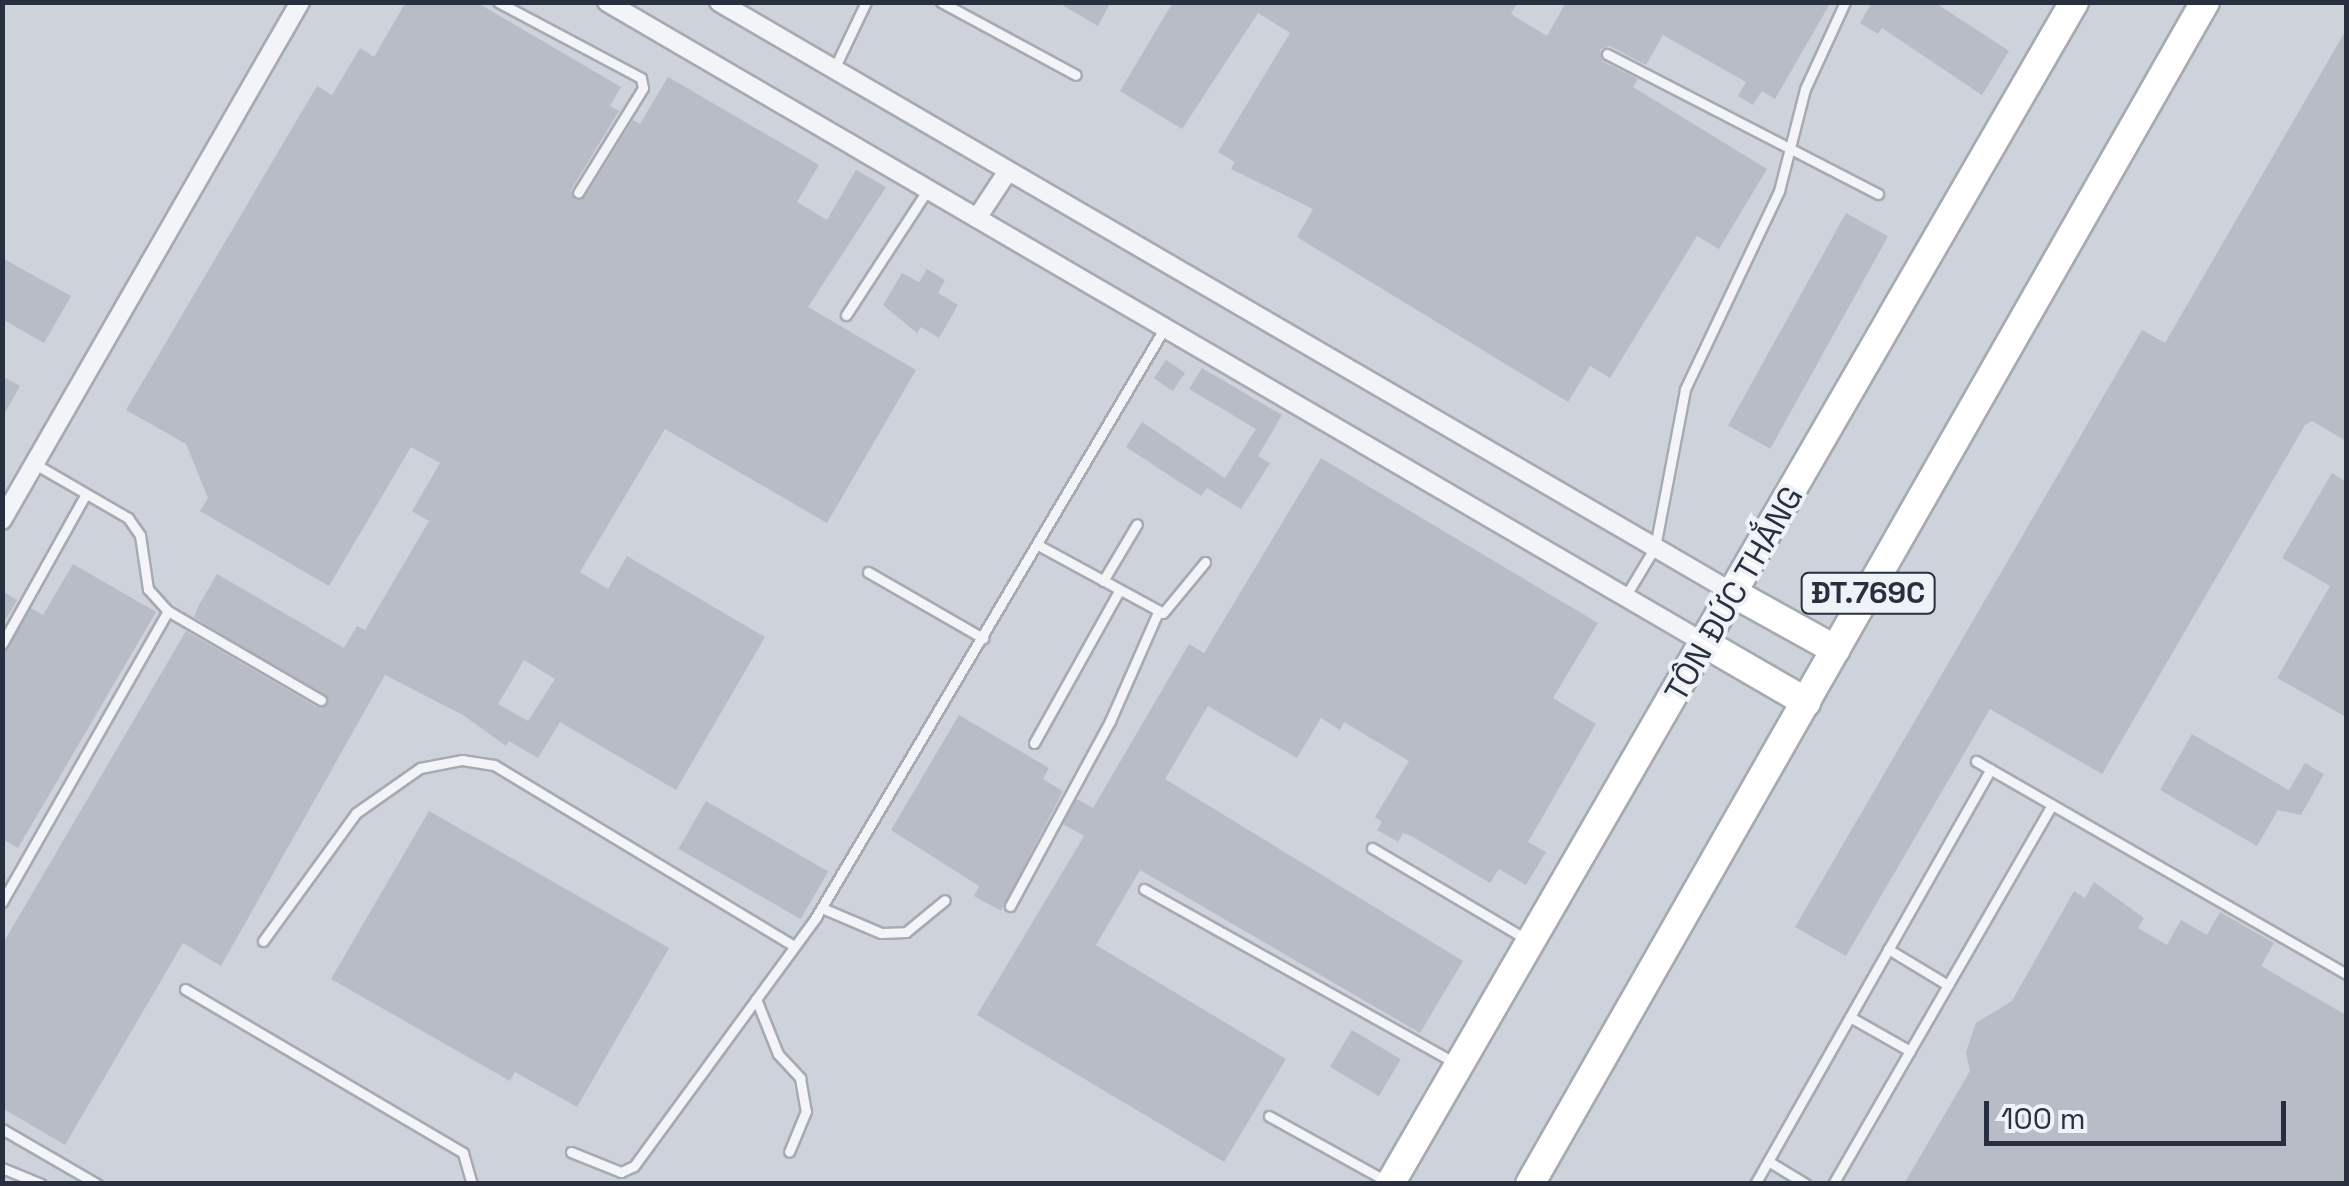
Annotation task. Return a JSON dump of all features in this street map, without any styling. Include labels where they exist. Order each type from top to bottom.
[{"type":"main road","name":"TÔN ĐỨC THẮNG","points":[[1390,1183],[1735,594],[2074,2]]},
{"type":"main road","name":"ĐT.769C","points":[[1530,1184],[2205,2]]},
{"type":"main road","points":[[1735,594],[1836,650]]},
{"type":"main road","points":[[1706,644],[1806,702]]},
{"type":"street","points":[[2,520],[300,2]]},
{"type":"street","points":[[607,2],[1706,644]]},
{"type":"street","points":[[719,2],[1735,594]]},
{"type":"street","points":[[977,218],[1008,170]]},
{"type":"lane","points":[[498,2],[640,78],[643,88],[578,194]]},
{"type":"lane","points":[[834,69],[866,2]]},
{"type":"lane","points":[[941,2],[1076,75]]},
{"type":"lane","points":[[1625,597],[1655,547],[1685,389],[1793,152],[1805,88],[1846,2]]},
{"type":"lane","points":[[1606,54],[1878,194]]},
{"type":"lane","points":[[846,315],[928,189]]},
{"type":"lane","points":[[572,1152],[621,1172],[634,1166],[822,908],[1164,327]]},
{"type":"lane","points":[[35,464],[128,518],[140,535],[148,589],[168,611],[321,700]]},
{"type":"lane","points":[[2,644],[86,494]]},
{"type":"lane","points":[[1103,581],[1137,524]]},
{"type":"lane","points":[[1038,545],[1158,612],[1168,610],[1205,562]]},
{"type":"lane","points":[[868,572],[984,638]]},
{"type":"lane","points":[[1034,743],[1119,590]]},
{"type":"lane","points":[[2,902],[168,611]]},
{"type":"lane","points":[[1010,906],[1110,721],[1158,612]]},
{"type":"lane","points":[[263,941],[356,813],[420,768],[462,760],[494,765],[794,946]]},
{"type":"lane","points":[[1976,761],[2346,974]]},
{"type":"lane","points":[[1755,1184],[1991,769]]},
{"type":"lane","points":[[1833,1184],[2052,804]]},
{"type":"lane","points":[[1372,848],[1532,943]]},
{"type":"lane","points":[[1144,890],[1459,1065]]},
{"type":"lane","points":[[822,908],[881,933],[906,932],[945,900]]},
{"type":"lane","points":[[1888,949],[1948,984]]},
{"type":"lane","points":[[185,989],[463,1153],[472,1184]]},
{"type":"lane","points":[[756,999],[772,1042],[800,1078],[806,1110],[789,1152]]},
{"type":"lane","points":[[1850,1017],[1910,1051]]},
{"type":"lane","points":[[1269,1116],[1390,1183]]},
{"type":"lane","points":[[2,1129],[97,1184]]},
{"type":"lane","points":[[1768,1161],[1806,1184]]},
{"type":"lane","points":[[2,1168],[41,1184]]},
{"type":"shaded area","points":[[2,3],[2346,3],[2346,1183],[2,1183]]},
{"type":"building","points":[[406,2],[476,2],[621,87],[610,106],[619,111],[571,190],[575,200],[585,197],[633,120],[640,124],[668,77],[819,165],[797,202],[827,220],[856,170],[886,187],[808,307],[916,370],[827,523],[665,429],[580,572],[608,589],[627,556],[765,637],[676,790],[560,722],[538,758],[509,741],[506,746],[463,715],[385,675],[221,966],[183,943],[65,1145],[2,1108],[2,945],[186,631],[317,707],[329,701],[194,617],[217,574],[344,648],[357,626],[365,630],[429,521],[412,511],[440,463],[411,447],[329,586],[200,511],[208,498],[186,444],[126,410],[317,86],[332,95],[360,48],[374,57]],"holes":[[[524,660],[555,679],[528,721],[498,704]]]},
{"type":"building","points":[[1057,2],[1111,2],[1098,26]]},
{"type":"building","points":[[1173,2],[1518,2],[1511,14],[1547,36],[1566,2],[1831,2],[1775,99],[1762,91],[1753,105],[1738,96],[1746,82],[1663,35],[1646,65],[1610,46],[1600,49],[1602,61],[1638,79],[1633,87],[1767,169],[1719,249],[1697,236],[1610,378],[1590,366],[1568,402],[1297,237],[1313,209],[1231,169],[1235,162],[1218,152],[1290,33],[1258,13],[1182,129],[1120,91]]},
{"type":"building","points":[[1872,2],[1934,2],[2009,51],[1982,95],[1882,28],[1878,34],[1860,23]]},
{"type":"building","points":[[2346,30],[2346,441],[2312,421],[2305,425],[2102,774],[1990,709],[1846,956],[1795,927],[2142,330],[2165,343]]},
{"type":"building","points":[[1846,213],[1888,236],[1770,449],[1728,426]]},
{"type":"building","points":[[2,258],[71,296],[44,343],[2,319]]},
{"type":"building","points":[[927,269],[945,280],[938,293],[958,305],[939,338],[921,327],[917,333],[883,305],[902,273],[919,282]]},
{"type":"building","points":[[1166,360],[1185,373],[1173,391],[1154,378]]},
{"type":"building","points":[[1202,368],[1282,415],[1258,456],[1270,463],[1241,509],[1207,488],[1201,496],[1126,447],[1142,422],[1225,478],[1256,429],[1189,389]]},
{"type":"building","points":[[2,376],[20,386],[2,418]]},
{"type":"building","points":[[1321,458],[1598,623],[1553,698],[1596,724],[1528,842],[1546,852],[1526,885],[1499,869],[1490,883],[1413,837],[1403,833],[1398,842],[1377,830],[1382,822],[1375,817],[1409,761],[1344,722],[1340,730],[1321,718],[1297,758],[1208,706],[1165,779],[1463,961],[1420,1033],[1140,870],[1096,945],[1286,1059],[1224,1162],[977,1015],[1084,836],[1063,824],[1077,799],[1093,808],[1189,644],[1204,653]]},
{"type":"building","points":[[2332,473],[2346,482],[2346,717],[2277,678],[2330,586],[2282,558]]},
{"type":"building","points":[[73,564],[156,612],[18,848],[2,839],[2,652],[31,608],[43,615]]},
{"type":"building","points":[[2,591],[17,600],[2,626]]},
{"type":"building","points":[[959,715],[1049,768],[1043,779],[1063,791],[1001,911],[974,896],[979,886],[891,830]]},
{"type":"building","points":[[2192,734],[2289,790],[2305,763],[2324,774],[2301,815],[2278,810],[2257,846],[2160,790]]},
{"type":"building","points":[[706,801],[828,872],[801,919],[678,849]]},
{"type":"building","points":[[429,811],[669,948],[577,1107],[515,1072],[510,1081],[331,979]]},
{"type":"building","points":[[2094,882],[2144,918],[2138,928],[2167,945],[2181,920],[2207,935],[2220,912],[2274,943],[2261,966],[2346,1015],[2346,1184],[1904,1184],[1970,1071],[1966,1052],[1976,1023],[2012,1001],[2074,891],[2085,898]]},
{"type":"building","points":[[1352,1030],[1401,1059],[1379,1096],[1330,1067]]}]
